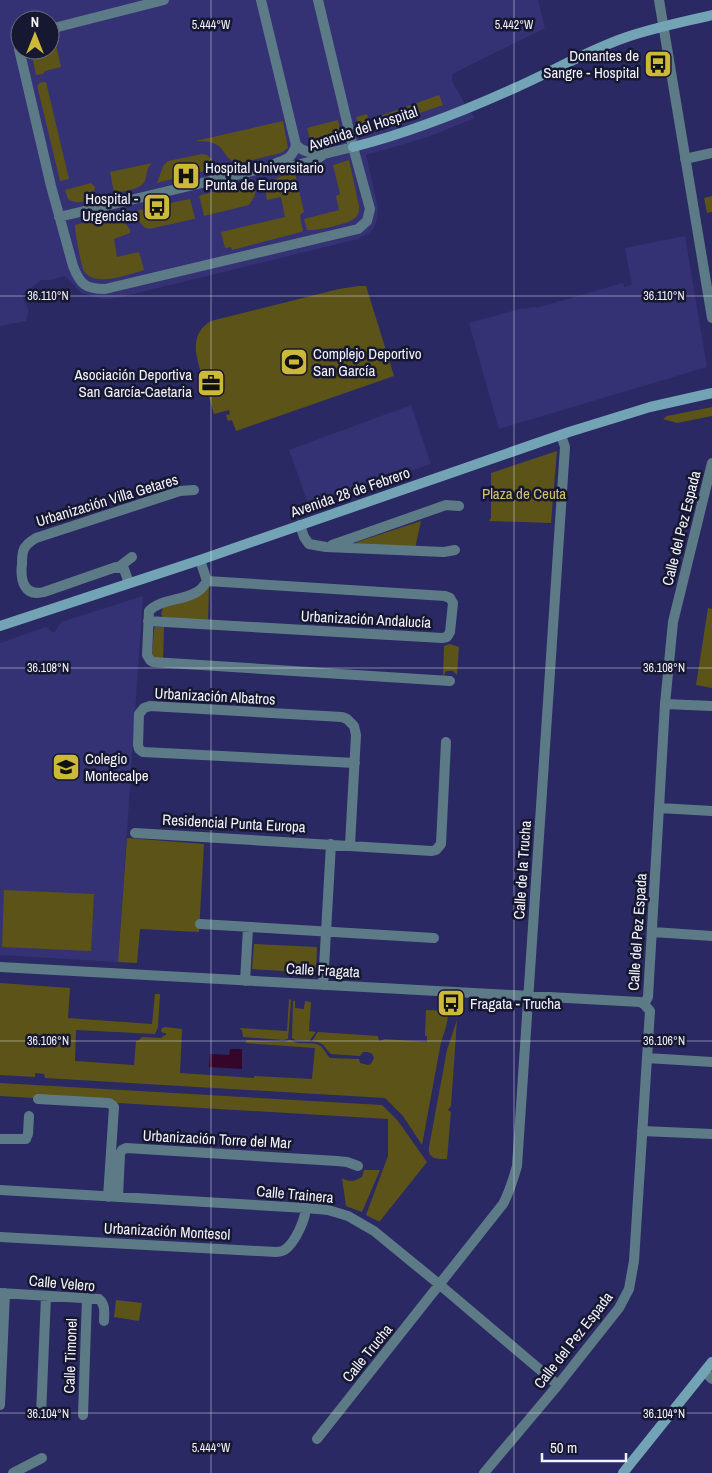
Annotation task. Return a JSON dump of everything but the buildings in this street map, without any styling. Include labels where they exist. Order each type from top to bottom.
[{"type":"street","points":[[60,26],[164,0]]},
{"type":"street","points":[[261,0],[296,145],[294,152],[287,160],[269,167]]},
{"type":"street","points":[[22,60],[60,217],[77,276],[87,287],[96,289],[125,286],[358,229],[367,221],[370,216],[370,209],[353,147],[318,0]]},
{"type":"street","points":[[660,0],[712,318]]},
{"type":"street","name":"Avenida del Hospital","points":[[60,217],[269,167],[289,167],[316,160],[324,154],[391,137],[517,87],[622,38],[712,15]]},
{"type":"street","points":[[296,145],[306,152],[324,154]]},
{"type":"street","points":[[685,159],[712,153]]},
{"type":"street","name":"Avenida 28 de Febrero","points":[[0,626],[200,560],[561,435],[650,407],[712,393]]},
{"type":"street","name":"Calle de la Trucha","points":[[440,1285],[503,1204],[511,1188],[517,1166],[565,447],[561,435]]},
{"type":"street","name":"Calle del Pez Espada","points":[[484,1473],[558,1385],[619,1308],[629,1288],[634,1261],[650,1011],[644,1004],[648,997],[653,932],[665,704],[673,622],[712,463]]},
{"type":"street","name":"Urbanización Villa Getares","points":[[132,557],[119,567],[39,594],[26,589],[21,576],[23,552],[26,546],[36,538],[180,491],[194,490]]},
{"type":"street","points":[[326,547],[446,505],[459,506]]},
{"type":"street","points":[[300,525],[304,537],[310,544],[326,547],[444,552],[454,550]]},
{"type":"street","points":[[200,560],[207,582],[202,588],[196,593],[154,606],[149,611],[147,654],[150,660],[157,663],[450,681]]},
{"type":"street","points":[[119,567],[124,569],[129,583]]},
{"type":"street","name":"Urbanización Andalucía","points":[[148,621],[442,638],[447,637],[450,632],[453,603],[450,598],[445,596],[207,582]]},
{"type":"street","points":[[665,704],[712,706]]},
{"type":"street","name":"Urbanización Albatros","points":[[350,845],[355,763],[356,730],[351,722],[342,718],[150,706],[144,708],[139,714],[138,745],[139,749],[143,752],[355,763]]},
{"type":"street","name":"Residencial Punta Europa","points":[[135,833],[436,850],[441,844],[446,742]]},
{"type":"street","points":[[659,808],[712,810]]},
{"type":"street","points":[[323,985],[331,844]]},
{"type":"street","points":[[200,924],[434,938]]},
{"type":"street","points":[[245,981],[248,928]]},
{"type":"street","points":[[653,932],[712,936]]},
{"type":"street","name":"Calle Fragata","points":[[0,967],[640,1002],[644,1004]]},
{"type":"street","points":[[647,1058],[712,1062]]},
{"type":"street","points":[[38,1099],[112,1104],[114,1107],[113,1197]]},
{"type":"street","points":[[0,1139],[26,1139],[29,1116]]},
{"type":"street","points":[[642,1131],[712,1134]]},
{"type":"street","name":"Urbanización Torre del Mar","points":[[113,1197],[120,1154],[126,1148],[342,1161],[358,1166]]},
{"type":"street","name":"Calle Trainera","points":[[0,1190],[306,1208],[328,1210],[348,1216],[374,1231],[558,1385]]},
{"type":"street","name":"Urbanización Montesol","points":[[0,1237],[282,1252],[288,1248],[303,1223],[306,1208]]},
{"type":"street","name":"Calle Trucha","points":[[317,1439],[440,1285]]},
{"type":"street","points":[[0,1405],[2,1293]]},
{"type":"street","name":"Calle Velero","points":[[2,1293],[99,1299],[104,1306],[104,1321]]},
{"type":"street","points":[[41,1415],[46,1296]]},
{"type":"street","name":"Calle Timonel","points":[[83,1415],[87,1298]]},
{"type":"street","points":[[623,1473],[708,1376],[712,1362]]},
{"type":"street","points":[[13,1473],[42,1458]]},
{"type":"shaded area","name":"Hospital Universitario Punta de Europa","points":[[0,0],[538,0],[545,28],[452,74],[452,81],[467,108],[475,118],[428,137],[366,155],[378,207],[374,228],[369,233],[358,239],[117,298],[103,299],[81,293],[65,276],[51,280],[41,280],[22,295],[29,311],[26,321],[0,326]]},
{"type":"shaded area","points":[[685,236],[707,367],[499,429],[469,323],[523,308],[536,308],[623,283],[624,287],[632,285],[625,248]]},
{"type":"shaded area","points":[[411,405],[431,464],[309,506],[289,450]]},
{"type":"shaded area","name":"Colegio Montecalpe","points":[[143,596],[118,962],[0,955],[0,643],[46,627],[54,633],[61,622]]},
{"type":"shaded area","points":[[230,1049],[242,1049],[242,1069],[209,1067],[210,1054],[229,1055]]},
{"type":"green space","points":[[33,60],[59,60],[61,67],[36,75]]},
{"type":"green space","points":[[46,82],[69,179],[60,181],[37,85]]},
{"type":"green space","points":[[439,95],[443,105],[382,126],[380,116]]},
{"type":"green space","points":[[367,114],[371,129],[360,132],[356,117]]},
{"type":"green space","points":[[338,120],[341,135],[339,139],[316,145],[311,143],[307,128]]},
{"type":"green space","points":[[283,121],[288,148],[281,153],[240,163],[232,161],[215,144],[195,141]]},
{"type":"green space","points":[[202,154],[207,155],[220,167],[157,183],[163,166],[168,161]]},
{"type":"green space","points":[[349,160],[359,206],[357,215],[352,220],[340,225],[307,230],[304,219],[339,210],[336,196],[340,194],[333,165]]},
{"type":"green space","points":[[152,163],[141,185],[133,189],[114,193],[110,172]]},
{"type":"green space","points":[[295,173],[304,212],[300,216],[303,231],[232,250],[231,247],[225,248],[221,232],[285,217],[281,197],[267,200],[267,188],[274,180]]},
{"type":"green space","points":[[253,182],[256,187],[255,195],[249,205],[204,216],[199,197],[201,195]]},
{"type":"green space","points":[[91,183],[95,187],[89,199],[77,202],[68,199],[65,190]]},
{"type":"green space","points":[[712,196],[712,212],[707,213],[704,198]]},
{"type":"green space","points":[[190,199],[194,219],[149,229],[145,228],[134,216],[136,211],[152,207],[153,209],[161,207],[161,205]]},
{"type":"green space","points":[[118,214],[130,230],[130,233],[114,239],[117,257],[139,252],[144,270],[122,277],[96,279],[84,271],[75,225]]},
{"type":"green space","name":"Complejo Deportivo San García","points":[[358,286],[366,286],[394,376],[236,431],[232,420],[228,421],[226,415],[230,414],[229,410],[214,414],[199,365],[196,348],[199,333],[204,327],[211,321]]},
{"type":"green space","points":[[712,407],[712,416],[677,423],[663,419],[667,416]]},
{"type":"green space","name":"Plaza de Ceuta","points":[[557,451],[551,523],[489,521],[491,518],[491,473]]},
{"type":"green space","points":[[421,521],[415,549],[356,544],[357,542]]},
{"type":"green space","points":[[209,587],[208,621],[163,617],[161,614],[163,607]]},
{"type":"green space","points":[[708,608],[712,609],[712,688],[696,685]]},
{"type":"green space","points":[[155,627],[164,627],[163,661],[157,660],[152,655]]},
{"type":"green space","points":[[450,644],[459,647],[457,675],[453,671],[446,671],[443,677],[444,646]]},
{"type":"green space","points":[[127,838],[204,844],[199,932],[140,929],[137,963],[118,962]]},
{"type":"green space","points":[[4,890],[94,894],[91,951],[2,947]]},
{"type":"green space","points":[[254,944],[317,947],[316,973],[252,969]]},
{"type":"green space","points":[[0,983],[70,988],[68,1018],[152,1024],[155,994],[160,994],[158,1027],[155,1034],[76,1030],[75,1061],[134,1065],[136,1041],[142,1037],[161,1038],[166,1035],[166,1033],[161,1031],[165,1027],[182,1029],[180,1073],[254,1078],[254,1076],[312,1079],[315,1048],[245,1043],[247,1040],[284,1042],[290,1040],[297,1043],[316,1044],[330,1058],[359,1059],[360,1063],[368,1065],[371,1064],[374,1058],[370,1053],[363,1052],[360,1056],[331,1054],[322,1044],[312,1041],[318,1032],[378,1036],[379,1041],[385,1039],[427,1042],[427,1036],[425,1036],[426,1010],[449,1011],[441,1042],[422,1145],[403,1116],[385,1098],[45,1078],[44,1074],[35,1073],[35,1077],[0,1075]]},
{"type":"green space","points":[[289,999],[291,1000],[288,1039],[243,1037],[242,1030],[239,1028],[287,1031]]},
{"type":"green space","points":[[293,1001],[295,1001],[295,1008],[304,1009],[305,1001],[311,1002],[309,1031],[316,1032],[309,1041],[292,1038]]},
{"type":"green space","points":[[457,1020],[451,1106],[448,1110],[451,1112],[447,1159],[440,1159],[431,1156],[429,1147],[447,1050]]},
{"type":"green space","points":[[0,1083],[382,1105],[398,1121],[427,1162],[380,1221],[378,1221],[366,1215],[388,1156],[388,1119],[0,1096]]},
{"type":"green space","points":[[364,1170],[380,1170],[362,1212],[346,1206],[342,1178],[350,1181],[357,1180],[362,1177]]},
{"type":"green space","points":[[116,1300],[142,1303],[139,1321],[114,1317]]},
{"type":"place","name":"Donantes de Sangre - Hospital","points":[[658,64]]},
{"type":"place","name":"Hospital Universitario Punta de Europa","points":[[186,176]]},
{"type":"place","name":"Hospital - Urgencias","points":[[157,207]]},
{"type":"place","name":"Complejo Deportivo San García","points":[[294,362]]},
{"type":"place","name":"Asociación Deportiva San García-Caetaria","points":[[211,383]]},
{"type":"place","name":"Colegio Montecalpe","points":[[66,767]]},
{"type":"place","name":"Fragata - Trucha","points":[[451,1003]]}]
